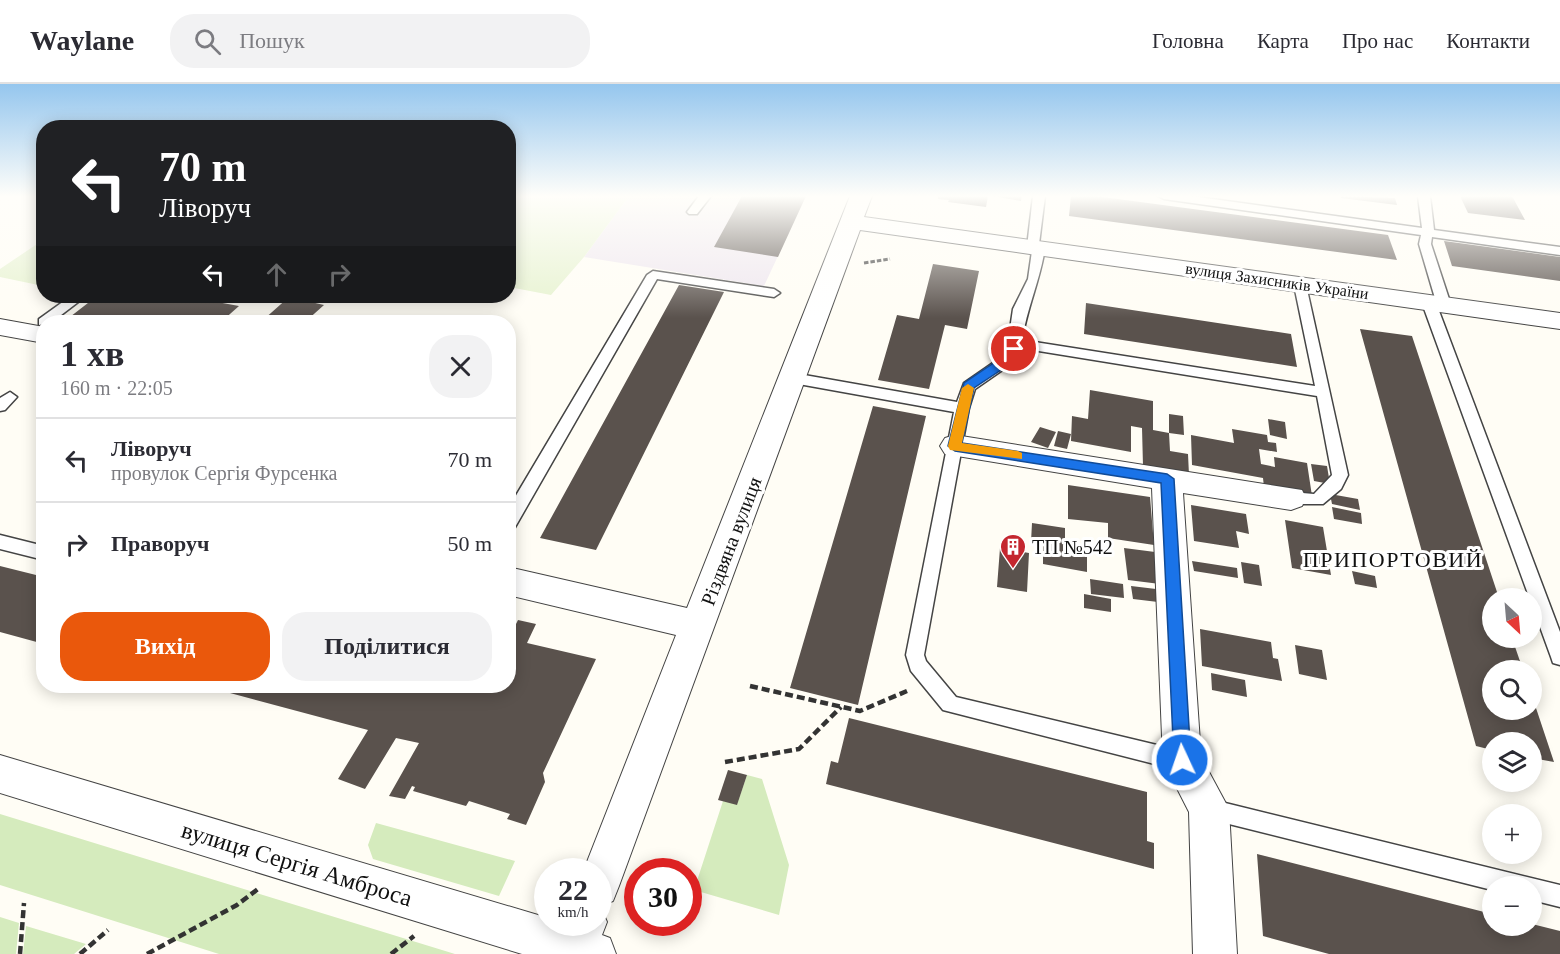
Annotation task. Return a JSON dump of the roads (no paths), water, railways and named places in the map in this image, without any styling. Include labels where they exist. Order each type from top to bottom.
[{"type":"street","name":"Різдвяна вулиця","points":[[609,858],[846,237]]},
{"type":"street","name":"вулиця Захисників України","points":[[983,237],[1036,248],[1560,321]]},
{"type":"street","points":[[0,327],[36,328]]},
{"type":"street","points":[[955,446],[1292,498]]},
{"type":"street","points":[[1167,479],[1182,760],[1209,809],[1215,954]]},
{"type":"street","points":[[516,583],[699,626]]},
{"type":"street","name":"вулиця Сергія Амброса","points":[[0,774],[291,862],[582,945]]},
{"type":"lane","points":[[1037,237],[1035,277],[1019,314],[1015,343],[1009,359],[969,386],[962,408],[915,655],[916,662],[950,704],[1182,760]]},
{"type":"lane","points":[[1426,237],[1425,244],[1437,304],[1560,657]]},
{"type":"lane","points":[[1464,237],[1560,251]]},
{"type":"lane","points":[[516,510],[653,275],[774,293]]},
{"type":"lane","points":[[1292,498],[1317,500],[1339,478],[1340,467],[1300,285]]},
{"type":"lane","points":[[56,315],[71,303]]},
{"type":"lane","points":[[1015,343],[1324,392]]},
{"type":"lane","points":[[793,378],[962,408]]},
{"type":"lane","points":[[0,542],[36,551]]},
{"type":"lane","points":[[1209,809],[1482,876]]},
{"type":"lane","points":[[1542,892],[1560,896]]},
{"type":"place","name":"ТП №542","points":[[1013,570]]},
{"type":"district","name":"ПРИПОРТОВИЙ","points":[[1393,559]]}]
